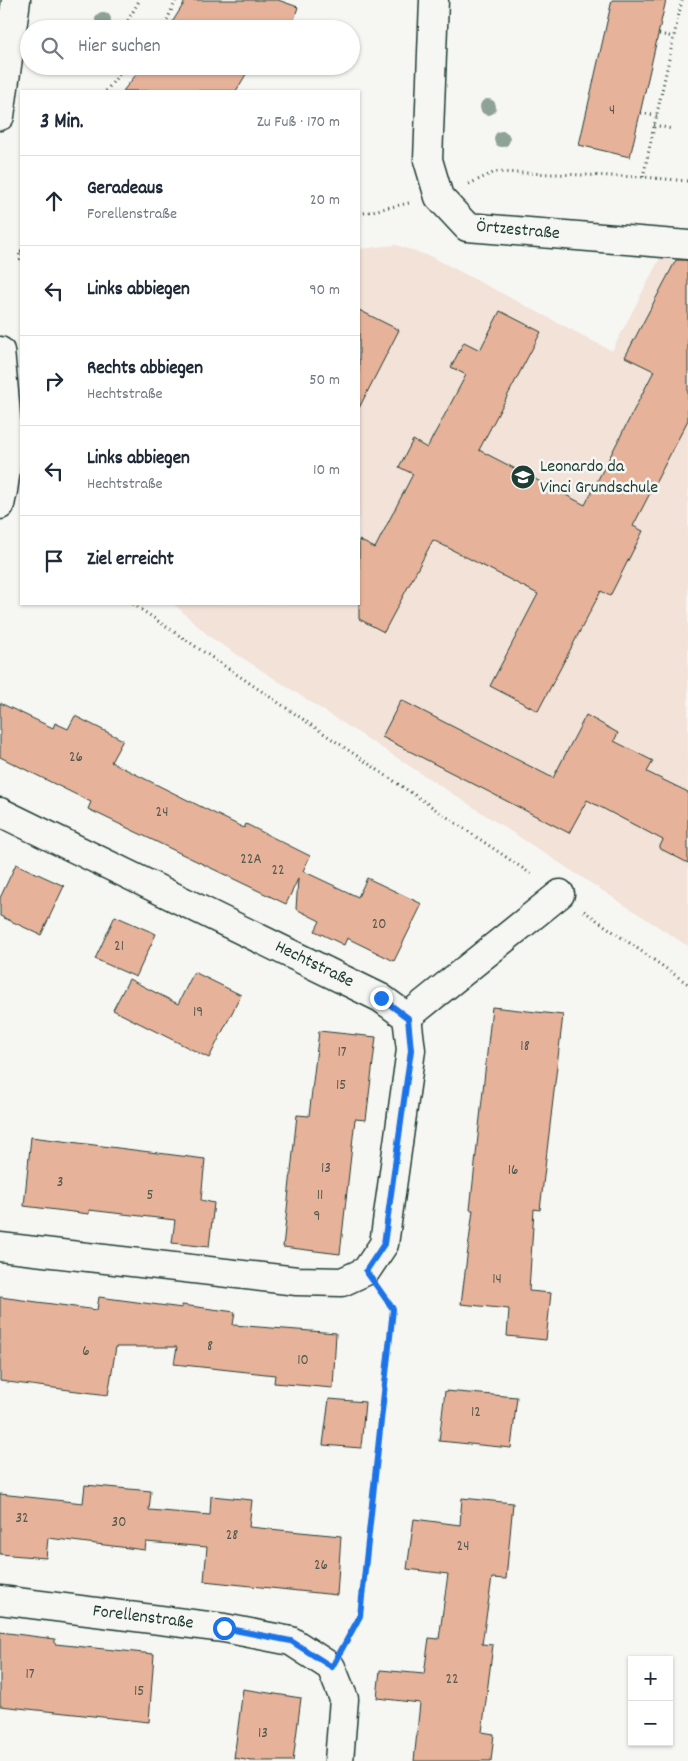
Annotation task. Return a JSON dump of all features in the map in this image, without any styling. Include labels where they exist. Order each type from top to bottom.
[{"type":"street","points":[[0,116],[16,0]]},
{"type":"street","name":"Örtzestraße","points":[[434,0],[428,160],[439,197],[467,227],[688,245]]},
{"type":"street","points":[[0,351],[9,449],[6,480],[0,505]]},
{"type":"street","name":"Hechtstraße","points":[[0,812],[381,998],[408,1018]]},
{"type":"street","points":[[0,1247],[297,1281],[342,1282],[366,1271],[384,1244],[411,1050],[408,1018],[560,894]]},
{"type":"street","name":"Forellenstraße","points":[[0,1600],[224,1628],[291,1641],[332,1667]]},
{"type":"street","points":[[332,1667],[344,1699],[339,1761]]},
{"type":"path","points":[[128,20],[138,0]]},
{"type":"path","points":[[166,20],[176,0]]},
{"type":"path","points":[[643,177],[682,0]]},
{"type":"path","points":[[659,34],[674,37]]},
{"type":"path","points":[[108,90],[119,75]]},
{"type":"path","points":[[641,113],[656,116]]},
{"type":"path","points":[[654,126],[672,129]]},
{"type":"path","points":[[360,214],[439,197],[495,172],[643,177],[688,181]]},
{"type":"path","points":[[134,605],[560,894],[688,984]]},
{"type":"path","points":[[332,1667],[360,1616],[393,1309],[366,1271]]},
{"type":"shaded area","name":"Leonardo da Vinci Grundschule","points":[[396,245],[432,257],[612,351],[661,256],[688,269],[688,946],[210,637],[175,605],[360,605],[360,249]]},
{"type":"building","points":[[186,0],[278,0],[298,7],[294,20],[174,20]]},
{"type":"building","points":[[612,0],[666,0],[630,157],[579,145]]},
{"type":"building","points":[[136,75],[246,75],[237,90],[124,90]]},
{"type":"building","points":[[676,260],[688,260],[688,420],[633,526],[643,531],[610,596],[601,591],[538,711],[490,686],[538,594],[433,540],[384,632],[359,619],[360,540],[375,548],[413,474],[399,467],[413,440],[427,448],[466,375],[451,367],[464,342],[480,350],[500,311],[541,332],[479,450],[585,505],[654,371],[625,357]]},
{"type":"building","points":[[360,310],[399,330],[360,406]]},
{"type":"building","points":[[401,700],[553,778],[586,715],[618,733],[614,741],[653,761],[647,772],[688,792],[688,863],[659,848],[663,840],[587,800],[569,833],[382,737]]},
{"type":"building","points":[[0,703],[53,728],[55,723],[68,729],[75,716],[123,740],[111,762],[244,828],[246,824],[310,856],[303,871],[358,897],[367,878],[422,904],[394,961],[347,938],[344,945],[315,931],[320,921],[296,909],[298,879],[286,904],[88,809],[91,802],[0,757]]},
{"type":"building","points":[[16,864],[64,886],[41,935],[0,916],[0,898]]},
{"type":"building","points":[[115,916],[156,934],[136,977],[95,959]]},
{"type":"building","points":[[194,972],[241,995],[209,1058],[113,1010],[129,979],[178,1004]]},
{"type":"building","points":[[492,1007],[563,1015],[540,1210],[534,1209],[529,1291],[551,1293],[546,1340],[507,1336],[509,1309],[461,1304],[473,1210],[470,1210]]},
{"type":"building","points":[[319,1031],[376,1037],[366,1120],[355,1119],[340,1254],[283,1247],[297,1115],[309,1116]]},
{"type":"building","points":[[31,1137],[205,1159],[201,1200],[214,1203],[209,1247],[172,1243],[175,1220],[89,1210],[89,1214],[24,1206]]},
{"type":"building","points":[[0,1297],[97,1310],[99,1297],[182,1308],[182,1305],[235,1312],[233,1325],[336,1333],[333,1388],[274,1383],[275,1375],[174,1364],[177,1347],[116,1347],[108,1395],[0,1381]]},
{"type":"building","points":[[445,1391],[517,1397],[511,1448],[439,1441]]},
{"type":"building","points":[[329,1399],[365,1402],[361,1448],[323,1445]]},
{"type":"building","points":[[85,1485],[151,1491],[149,1510],[210,1515],[211,1496],[252,1500],[249,1527],[341,1536],[337,1595],[204,1581],[207,1547],[146,1542],[145,1550],[48,1538],[46,1558],[0,1554],[0,1494],[83,1503]]},
{"type":"building","points":[[462,1498],[513,1503],[506,1579],[492,1578],[482,1644],[493,1645],[482,1732],[494,1734],[491,1761],[414,1761],[420,1703],[377,1698],[380,1670],[424,1674],[429,1638],[439,1639],[448,1574],[407,1569],[414,1519],[460,1525]]},
{"type":"building","points":[[0,1632],[55,1639],[55,1644],[154,1654],[149,1722],[0,1706]]},
{"type":"building","points":[[243,1689],[301,1698],[293,1761],[251,1761],[234,1758]]},
{"type":"place","name":"Leonardo da Vinci Grundschule","points":[[523,477]]},
{"type":"route","points":[[224,1628],[291,1641],[332,1667],[360,1616],[393,1309],[366,1271],[384,1244],[411,1050],[408,1018],[381,998]]}]
